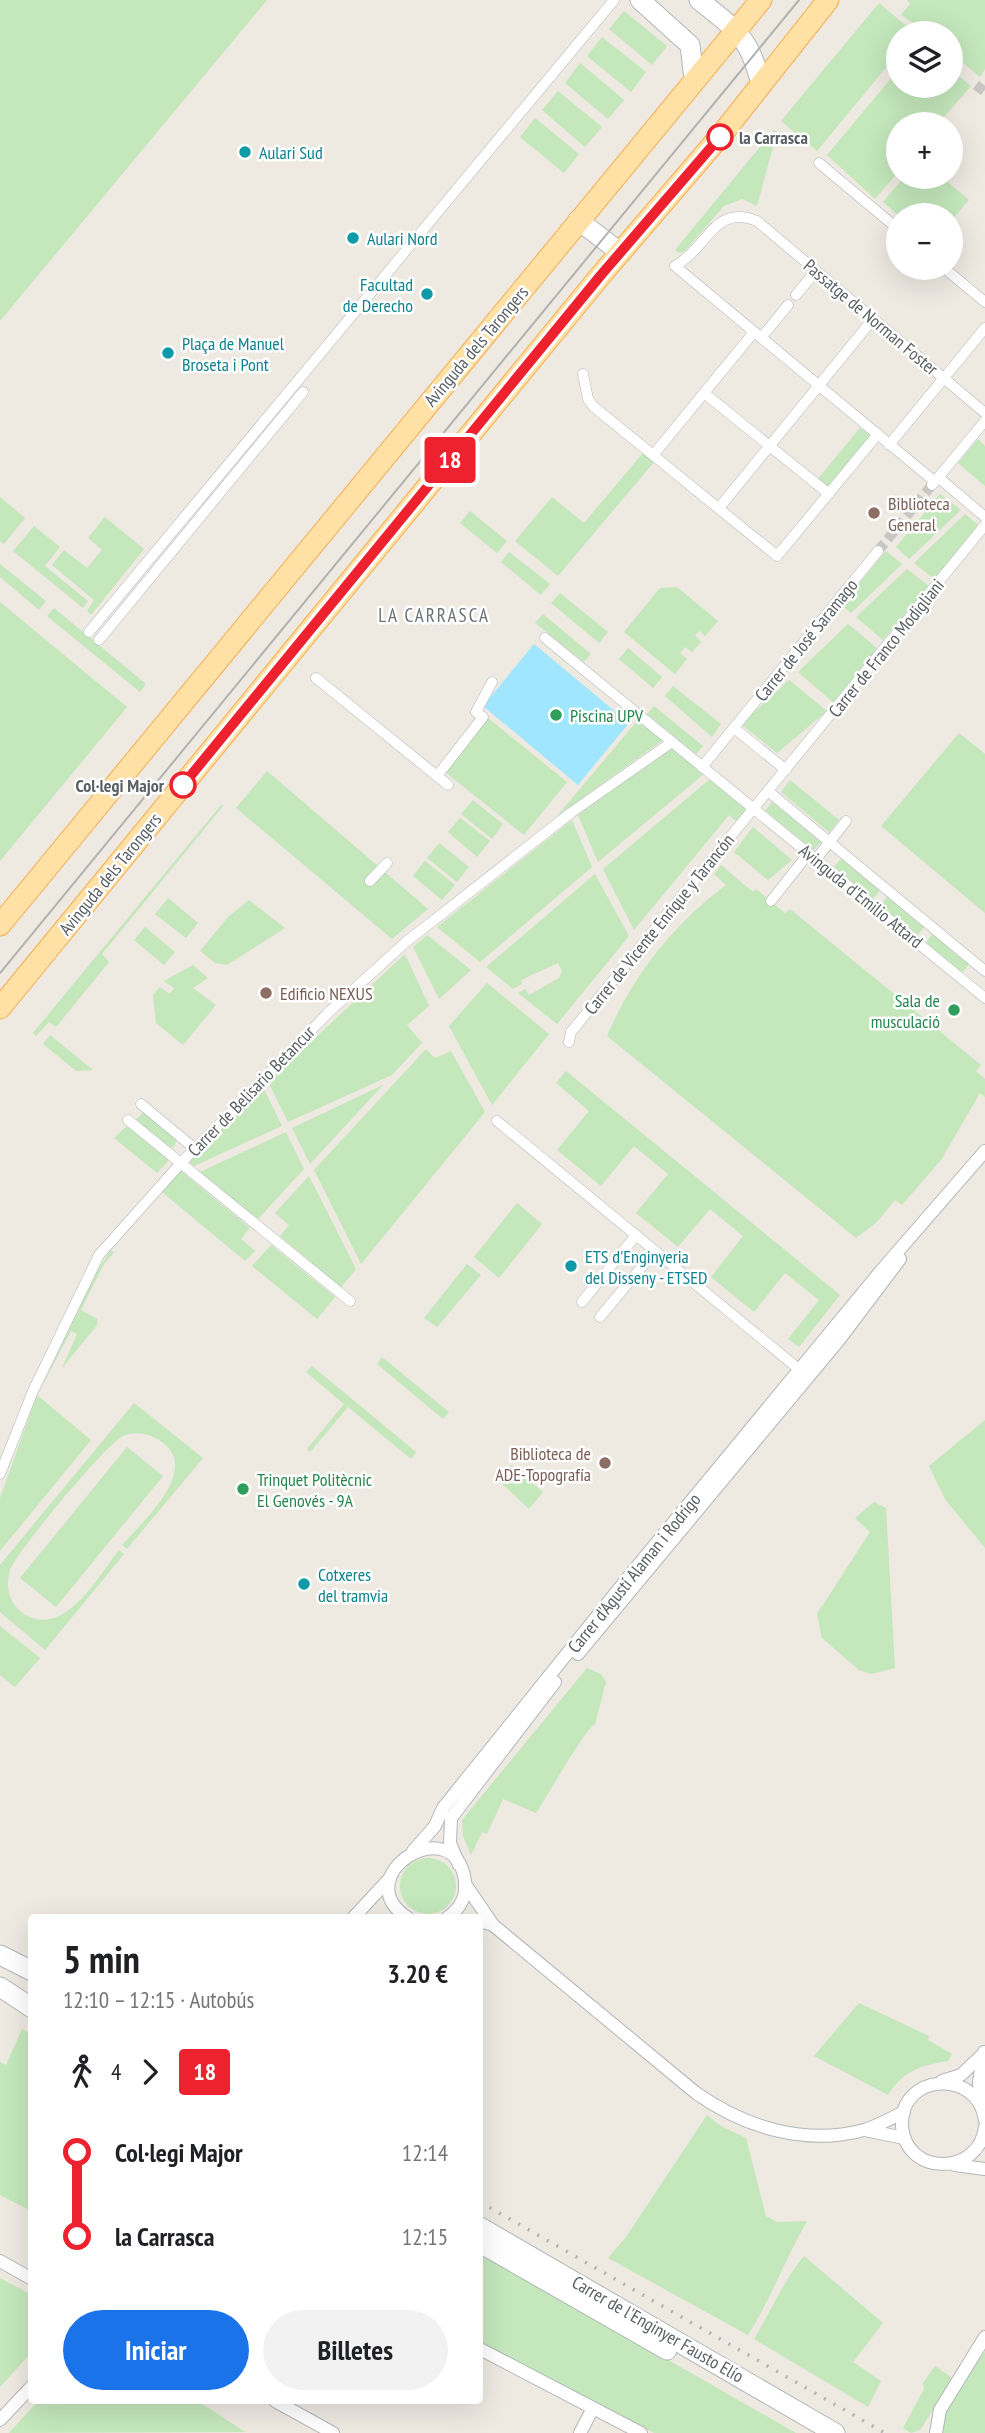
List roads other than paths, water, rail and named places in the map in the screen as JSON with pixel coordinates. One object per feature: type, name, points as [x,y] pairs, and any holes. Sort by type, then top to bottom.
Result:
[{"type":"main road","points":[[640,0],[690,45],[694,79]]},
{"type":"main road","points":[[699,0],[736,30],[751,48],[761,85]]},
{"type":"main road","name":"Avinguda dels Tarongers","points":[[0,925],[761,0]]},
{"type":"main road","name":"Avinguda dels Tarongers","points":[[0,1008],[761,85],[828,0]]},
{"type":"main road","points":[[578,220],[621,253]]},
{"type":"main road","points":[[0,1955],[28,1969]]},
{"type":"main road","points":[[1,1987],[28,1994]]},
{"type":"main road","points":[[1,1987],[28,2005]]},
{"type":"main road","name":"Carrer de l'Enginyer Fausto Elío","points":[[483,2229],[835,2433]]},
{"type":"main road","name":"Carrer de l'Enginyer Fausto Elío","points":[[483,2245],[810,2433]]},
{"type":"street","points":[[89,632],[614,0]]},
{"type":"street","points":[[819,163],[886,219]]},
{"type":"street","name":"Passatge de Norman Foster","points":[[757,335],[675,265],[691,256],[724,218],[739,214],[757,221],[985,413]]},
{"type":"street","points":[[796,295],[816,271]]},
{"type":"street","points":[[958,280],[985,302]]},
{"type":"street","points":[[654,454],[704,393],[788,305]]},
{"type":"street","points":[[719,508],[873,319]]},
{"type":"street","points":[[889,445],[985,328]]},
{"type":"street","points":[[757,335],[889,445],[985,517]]},
{"type":"street","points":[[583,374],[588,399],[777,556],[878,435]]},
{"type":"street","points":[[99,640],[303,392]]},
{"type":"street","points":[[704,393],[828,494]]},
{"type":"street","points":[[935,481],[985,421]]},
{"type":"street","name":"Carrer de Franco Modigliani","points":[[786,771],[985,525]]},
{"type":"street","name":"Carrer de José Saramago","points":[[702,767],[878,551]]},
{"type":"street","name":"Avinguda d'Emilio Attard","points":[[545,638],[985,998]]},
{"type":"street","points":[[316,678],[448,785]]},
{"type":"street","points":[[437,776],[483,717],[476,712],[492,682]]},
{"type":"street","points":[[734,728],[786,771],[754,809]]},
{"type":"street","name":"Carrer de Belisario Betancur","points":[[0,1474],[33,1391],[99,1255],[194,1148],[330,1011],[416,934],[572,811],[672,742]]},
{"type":"street","name":"Avinguda d'Emilio Attard","points":[[768,791],[985,971]]},
{"type":"street","name":"Carrer de Vicente Enrique y Tarancón","points":[[569,1042],[571,1032],[754,809]]},
{"type":"street","points":[[771,901],[812,856],[830,842],[846,821]]},
{"type":"street","points":[[370,881],[387,863]]},
{"type":"street","points":[[141,1104],[194,1148]]},
{"type":"street","points":[[128,1120],[350,1301]]},
{"type":"street","points":[[497,1121],[800,1370]]},
{"type":"street","name":"Carrer d'Agustí Alaman i Rodrigo","points":[[391,1878],[399,1862],[413,1851],[435,1826],[443,1808],[635,1569],[985,1151]]},
{"type":"street","name":"Carrer d'Agustí Alaman i Rodrigo","points":[[493,1925],[465,1884],[453,1853],[449,1829],[457,1807],[584,1646],[869,1303],[922,1227]]},
{"type":"street","points":[[582,1302],[636,1235]]},
{"type":"street","points":[[600,1317],[655,1251]]},
{"type":"street","name":"Carrer d'Agustí Alaman i Rodrigo","points":[[751,1446],[778,1406],[854,1313],[860,1298]]},
{"type":"street","points":[[413,1851],[433,1849],[443,1852],[459,1865]]},
{"type":"street","points":[[357,1914],[391,1878]]},
{"type":"street","points":[[391,1878],[392,1899],[405,1914]]},
{"type":"street","points":[[452,1914],[462,1902],[465,1884]]},
{"type":"street","points":[[483,1922],[493,1925],[723,2112],[753,2126],[783,2132],[825,2135],[864,2130],[904,2112]]},
{"type":"street","points":[[985,2052],[961,2075],[916,2093],[904,2112],[904,2138],[910,2148],[928,2163],[985,2169]]},
{"type":"street","points":[[985,2052],[979,2082],[985,2120]]},
{"type":"street","points":[[936,2083],[962,2086],[981,2104]]},
{"type":"street","points":[[951,2165],[972,2154],[985,2135],[985,2127]]},
{"type":"street","points":[[864,2130],[904,2138]]},
{"type":"street","points":[[0,2261],[28,2277]]},
{"type":"street","points":[[936,2433],[940,2410],[985,2337]]},
{"type":"street","points":[[483,2351],[641,2433]]},
{"type":"street","points":[[0,2420],[28,2390]]},
{"type":"street","points":[[289,2404],[333,2433]]},
{"type":"street","points":[[580,2433],[593,2408]]},
{"type":"water","name":"Piscina UPV","points":[[534,644],[629,723],[578,785],[483,706]]},
{"type":"tunnel","points":[[976,85],[985,92]]},
{"type":"tunnel","points":[[878,551],[932,485]]},
{"type":"tram line","points":[[0,973],[799,0]]},
{"type":"railway","points":[[483,2204],[885,2433]]},
{"type":"place","name":"la Carrasca","points":[[720,137]]},
{"type":"place","name":"Aulari Sud","points":[[245,152]]},
{"type":"place","name":"Aulari Nord","points":[[353,238]]},
{"type":"place","name":"Facultad de Derecho","points":[[427,294]]},
{"type":"place","name":"Plaça de Manuel Broseta i Pont","points":[[168,353]]},
{"type":"place","name":"Biblioteca General","points":[[874,513]]},
{"type":"place","name":"Piscina UPV","points":[[556,715]]},
{"type":"place","name":"Col·legi Major","points":[[183,785]]},
{"type":"place","name":"Edificio NEXUS","points":[[266,993]]},
{"type":"place","name":"Sala de musculació","points":[[954,1010]]},
{"type":"place","name":"ETS d'Enginyeria del Disseny - ETSED","points":[[571,1266]]},
{"type":"place","name":"Biblioteca de ADE-Topografía","points":[[605,1463]]},
{"type":"place","name":"Trinquet Politècnic El Genovés - 9A","points":[[243,1489]]},
{"type":"place","name":"Cotxeres del tramvia","points":[[304,1584]]},
{"type":"district","name":"LA CARRASCA","points":[[434,615]]}]
